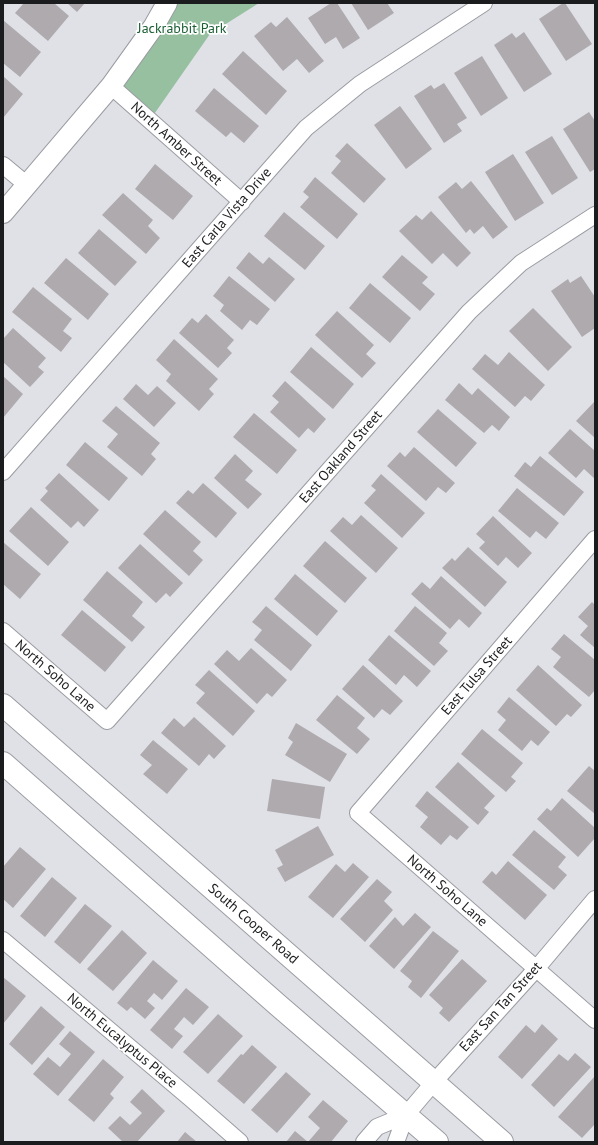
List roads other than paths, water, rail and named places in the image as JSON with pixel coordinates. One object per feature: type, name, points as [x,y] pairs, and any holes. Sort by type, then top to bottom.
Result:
[{"type":"main road","name":"South Cooper Road","points":[[3,705],[502,1142]]},
{"type":"main road","points":[[3,763],[437,1142]]},
{"type":"street","points":[[3,213],[111,86],[154,26],[167,3]]},
{"type":"street","name":"East Carla Vista Drive","points":[[3,472],[306,128],[354,89],[484,3]]},
{"type":"street","name":"North Amber Street","points":[[111,86],[242,202]]},
{"type":"street","points":[[3,165],[27,185]]},
{"type":"street","name":"East Oakland Street","points":[[107,721],[469,312],[521,263],[595,215]]},
{"type":"street","name":"East Tulsa Street","points":[[358,813],[595,539]]},
{"type":"street","name":"North Soho Lane","points":[[3,631],[107,721]]},
{"type":"street","name":"North Soho Lane","points":[[358,813],[595,1020]]},
{"type":"street","name":"East San Tan Street","points":[[396,1142],[406,1115],[536,969],[595,899]]},
{"type":"street","name":"North Eucalyptus Place","points":[[3,940],[240,1142]]},
{"type":"street","name":"East San Tan Street","points":[[364,1142],[377,1127],[406,1115]]},
{"type":"park label","name":"Jackrabbit Park","points":[[182,29]]}]
